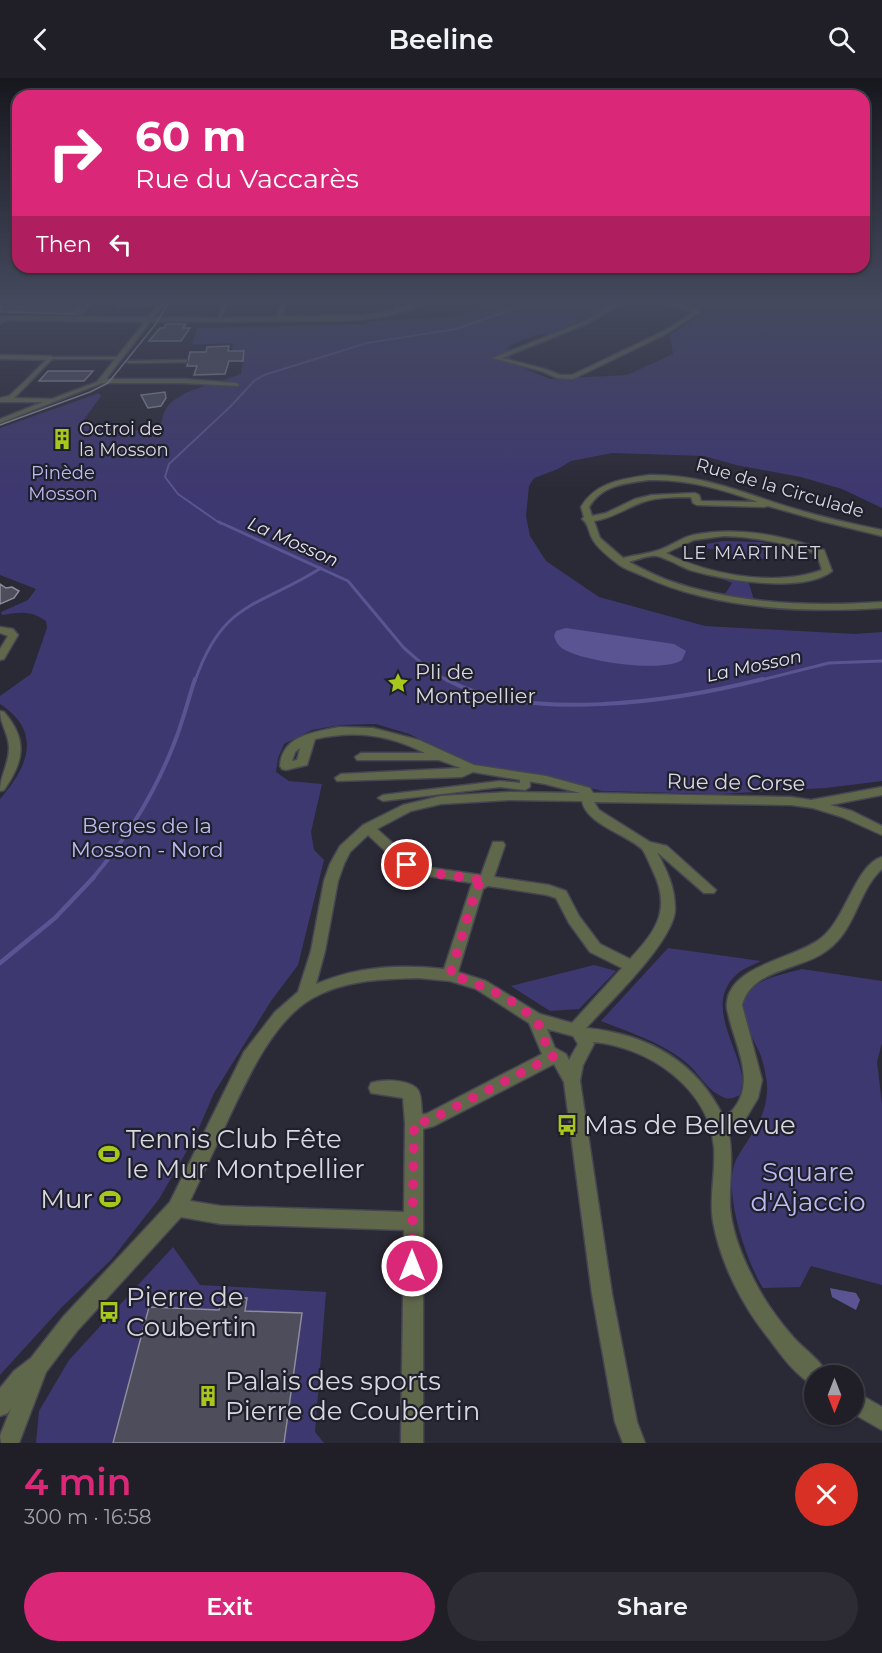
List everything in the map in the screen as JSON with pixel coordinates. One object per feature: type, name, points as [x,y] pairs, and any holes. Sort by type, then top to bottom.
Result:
[{"type":"street","points":[[2,400],[11,398],[44,364]]},
{"type":"street","points":[[0,421],[41,403],[90,388],[101,381],[115,364]]},
{"type":"street","points":[[517,364],[573,377],[600,364]]},
{"type":"street","points":[[101,381],[183,381],[236,385]]},
{"type":"street","points":[[2,400],[27,400],[41,403]]},
{"type":"street","name":"Rue de la Circulade","points":[[585,519],[585,507],[593,494],[612,484],[645,478],[670,477],[708,482],[774,505],[882,533]]},
{"type":"street","points":[[774,505],[697,503],[695,495],[666,495],[637,501],[612,516],[585,519],[591,534],[621,562],[675,586],[747,602],[802,607],[850,608],[882,605]]},
{"type":"street","points":[[621,562],[658,553],[678,543],[702,536],[772,538],[799,543],[821,552],[827,571],[811,578],[797,579],[722,577],[687,567],[658,553]]},
{"type":"street","points":[[0,630],[9,631],[12,639],[0,657]]},
{"type":"street","points":[[0,714],[9,723],[15,736],[17,750],[13,765],[0,787]]},
{"type":"street","points":[[309,737],[339,730],[373,731],[415,743],[471,768],[586,791],[589,806],[594,813],[648,847],[666,883],[668,911],[665,924],[632,967],[573,1030],[550,1032],[553,1052]]},
{"type":"street","points":[[361,757],[441,756]]},
{"type":"street","points":[[341,778],[462,773],[471,768]]},
{"type":"street","points":[[383,798],[500,784],[525,787],[525,777]]},
{"type":"street","name":"Rue de Corse","points":[[305,994],[318,951],[331,881],[345,849],[368,828],[407,808],[441,800],[518,796],[791,801],[811,804],[882,791]]},
{"type":"street","points":[[811,804],[848,814],[882,831]]},
{"type":"street","points":[[368,828],[414,870],[549,890],[561,895],[574,919],[595,948],[632,967]]},
{"type":"street","points":[[450,975],[477,886],[486,881],[498,845]]},
{"type":"street","points":[[648,847],[659,847],[669,852],[681,867],[709,890]]},
{"type":"street","points":[[719,1125],[737,1118],[750,1098],[754,1080],[734,1005],[738,990],[763,971],[815,951],[832,938],[846,919],[869,873],[882,862]]},
{"type":"street","points":[[0,1405],[21,1378],[38,1365],[70,1324],[177,1208],[250,1057],[281,1016],[305,994],[343,979],[374,974],[418,972],[450,975],[481,985],[535,1019],[573,1030],[619,1038],[645,1047],[673,1065],[696,1085],[719,1125],[723,1146],[720,1197],[724,1225],[739,1272],[774,1332],[807,1365]]},
{"type":"street","points":[[535,1019],[572,1081]]},
{"type":"street","points":[[573,1030],[586,1044],[575,1065],[572,1081],[602,1294],[626,1422],[634,1443]]},
{"type":"street","points":[[414,1123],[428,1121],[553,1052],[572,1059],[582,1054]]},
{"type":"street","points":[[377,1088],[405,1090],[411,1094],[414,1123],[412,1443]]},
{"type":"street","points":[[177,1208],[221,1215],[412,1221]]},
{"type":"street","points":[[8,1437],[38,1365]]},
{"type":"street","points":[[864,1408],[882,1419]]},
{"type":"green space","points":[[243,364],[515,364],[550,379],[627,375],[652,364],[882,364],[882,508],[842,489],[801,477],[736,465],[704,456],[612,453],[571,461],[558,469],[534,478],[529,486],[526,516],[530,536],[546,561],[599,597],[705,626],[855,634],[882,632],[882,781],[826,788],[720,794],[602,791],[530,773],[474,764],[409,734],[376,724],[340,725],[312,730],[284,744],[278,758],[276,772],[289,781],[322,784],[311,832],[314,850],[324,860],[298,965],[271,1001],[214,1093],[195,1137],[159,1199],[111,1260],[62,1307],[0,1375],[0,799],[18,775],[27,750],[22,726],[0,704],[0,696],[31,674],[47,628],[46,621],[30,613],[2,615],[1,612],[28,600],[36,589],[0,575],[0,428],[99,393],[101,396],[83,421],[100,429],[160,431],[165,411],[179,397],[200,387],[241,374]]},
{"type":"green space","points":[[723,541],[761,542],[784,547],[766,546],[768,559],[740,559],[716,554],[714,549],[696,548],[695,546]]},
{"type":"green space","points":[[720,578],[748,580],[754,600],[725,594],[732,583]]},
{"type":"green space","name":"Square d'Ajaccio","points":[[668,948],[761,961],[736,975],[727,986],[723,999],[726,1024],[742,1076],[738,1096],[727,1098],[718,1094],[679,1057],[647,1039],[601,1021]]},
{"type":"green space","points":[[594,965],[616,971],[579,1009],[550,1011],[511,986]]},
{"type":"green space","name":"Square d'Ajaccio","points":[[802,969],[882,981],[882,1043],[877,1062],[882,1104],[882,1285],[811,1266],[800,1287],[763,1288],[743,1243],[738,1224],[732,1187],[733,1171],[737,1158],[764,1110],[767,1088],[761,1056],[744,1016],[745,1000],[749,992],[760,983]]},
{"type":"green space","points":[[173,1247],[200,1285],[326,1292],[315,1432],[324,1443],[36,1443],[39,1411],[69,1360]]},
{"type":"shaded area","points":[[566,628],[674,644],[686,651],[682,660],[658,666],[606,662],[576,654],[561,647],[554,636],[556,631]]},
{"type":"shaded area","points":[[830,1288],[856,1293],[860,1300],[856,1310],[832,1297]]},
{"type":"building","points":[[187,364],[228,364],[225,374],[194,375],[197,366],[187,366]]},
{"type":"building","points":[[48,371],[93,371],[84,381],[39,381]]},
{"type":"building","points":[[165,392],[166,398],[161,406],[148,408],[141,395]]},
{"type":"building","points":[[0,584],[19,591],[14,598],[0,604]]},
{"type":"building","name":"Palais des sports Pierre de Coubertin","points":[[223,1297],[247,1298],[245,1311],[302,1313],[284,1443],[113,1443],[149,1307],[219,1310]]},
{"type":"waterway","name":"La Mosson","points":[[221,524],[178,494],[165,477],[169,464],[231,406],[254,381],[264,375],[300,364]]},
{"type":"waterway","name":"La Mosson","points":[[219,522],[320,568]]},
{"type":"waterway","points":[[195,681],[206,655],[218,635],[231,620],[245,609],[320,568]]},
{"type":"waterway","name":"La Mosson","points":[[320,568],[348,581],[404,648],[427,668],[448,681]]},
{"type":"waterway","name":"La Mosson","points":[[757,681],[829,663],[882,661]]},
{"type":"waterway","points":[[92,879],[129,831],[150,796],[178,733],[195,679]]},
{"type":"waterway","name":"La Mosson","points":[[446,679],[479,693],[517,701],[558,705],[646,701],[688,695],[763,679]]},
{"type":"waterway","points":[[0,963],[55,918],[94,877]]},
{"type":"tram line","points":[[0,425],[90,392],[108,383],[124,364]]},
{"type":"place","name":"Octroi de la Mosson","points":[[62,439]]},
{"type":"place","name":"Pli de Montpellier","points":[[398,683]]},
{"type":"place","name":"Mas de Bellevue","points":[[567,1125]]},
{"type":"place","name":"Tennis Club Fête le Mur Montpellier","points":[[109,1154]]},
{"type":"place","name":"Mur","points":[[110,1199]]},
{"type":"place","name":"Pierre de Coubertin","points":[[109,1312]]},
{"type":"place","name":"Palais des sports Pierre de Coubertin","points":[[208,1396]]},
{"type":"district","name":"LE MARTINET","points":[[752,553]]},
{"type":"route","points":[[407,865],[414,870],[486,881],[477,886],[450,975],[481,985],[535,1019],[546,1047],[554,1056],[466,1099],[428,1121],[414,1123],[412,1266]]},
{"type":"park label","name":"Pinède Mosson","points":[[63,483]]},
{"type":"park label","name":"Berges de la Mosson - Nord","points":[[147,837]]}]
